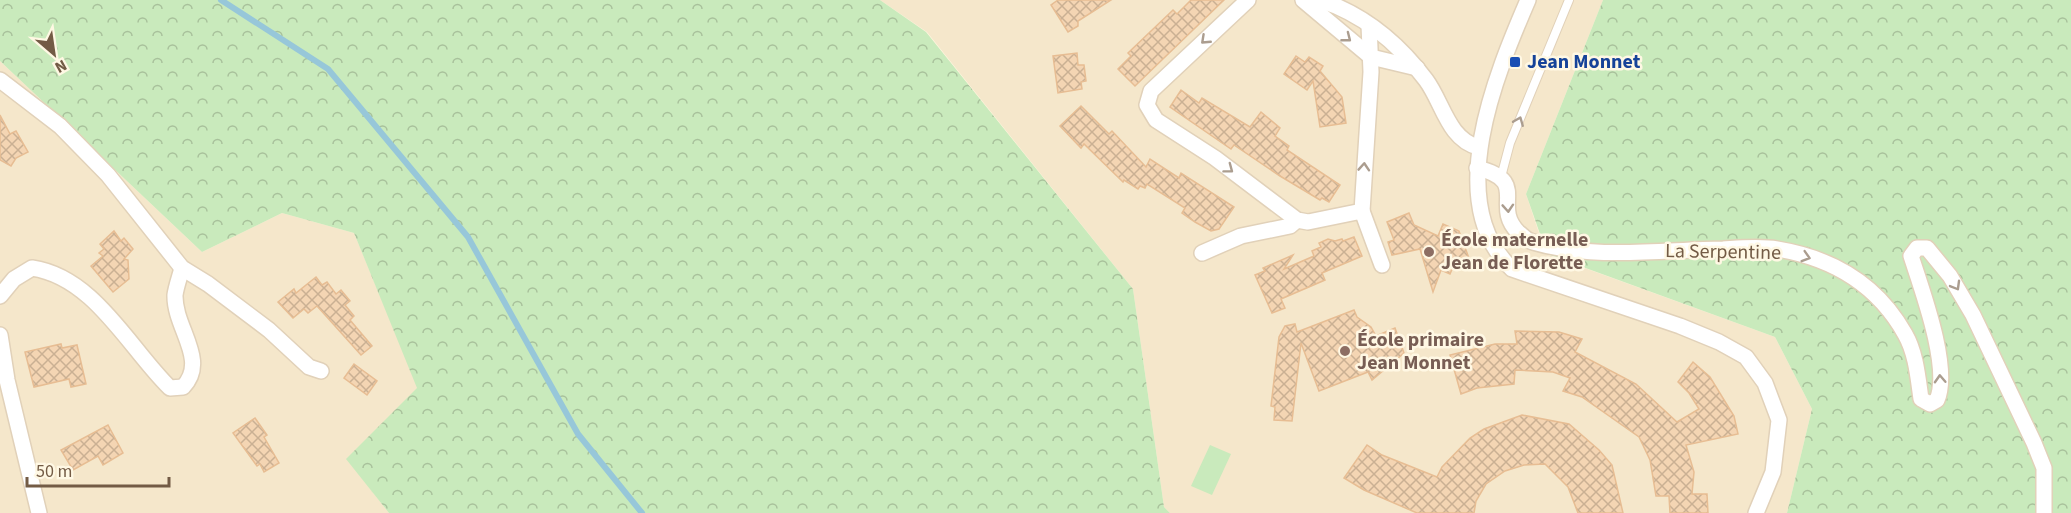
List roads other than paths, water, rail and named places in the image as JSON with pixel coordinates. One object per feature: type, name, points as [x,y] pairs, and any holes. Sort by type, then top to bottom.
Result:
[{"type":"street","points":[[1248,0],[1151,91],[1147,105],[1156,120],[1215,158],[1297,220],[1308,222],[1362,211]]},
{"type":"street","points":[[1302,0],[1371,57],[1417,68]]},
{"type":"street","points":[[1320,0],[1391,39],[1428,82],[1459,139],[1478,147]]},
{"type":"street","points":[[1528,0],[1509,46],[1478,147],[1479,197],[1489,240],[1498,256],[1512,269],[1680,326],[1719,342],[1746,357],[1765,383],[1779,420],[1773,472],[1756,513]]},
{"type":"street","points":[[1369,25],[1371,57],[1362,211],[1382,265]]},
{"type":"street","points":[[0,80],[60,126],[108,175],[182,268],[208,284],[269,330],[309,367],[321,372]]},
{"type":"street","points":[[1477,168],[1501,177]]},
{"type":"street","name":"La Serpentine","points":[[1501,177],[1507,185],[1507,214],[1513,227],[1529,242],[1584,253],[1776,249],[1841,269],[1866,285],[1905,334],[1916,368],[1921,399],[1930,404],[1937,400],[1941,391],[1942,378],[1926,295],[1911,256],[1917,249],[1927,248],[1950,276],[1973,315],[2034,443],[2043,468],[2043,513]]},
{"type":"street","points":[[1202,253],[1241,236],[1290,226],[1297,220]]},
{"type":"street","points":[[0,296],[14,279],[32,268],[52,271],[95,302],[170,388],[183,387],[192,377],[195,364],[181,324],[175,295],[182,268]]},
{"type":"street","points":[[0,335],[7,380],[39,513]]},
{"type":"lane","points":[[1501,177],[1510,143],[1569,0]]},
{"type":"waterway","points":[[221,0],[328,69],[468,237],[578,434],[642,513]]},
{"type":"place","name":"Jean Monnet","points":[[1515,62]]},
{"type":"place","name":"École maternelle Jean de Florette","points":[[1429,252]]},
{"type":"place","name":"École primaire Jean Monnet","points":[[1345,351]]}]
